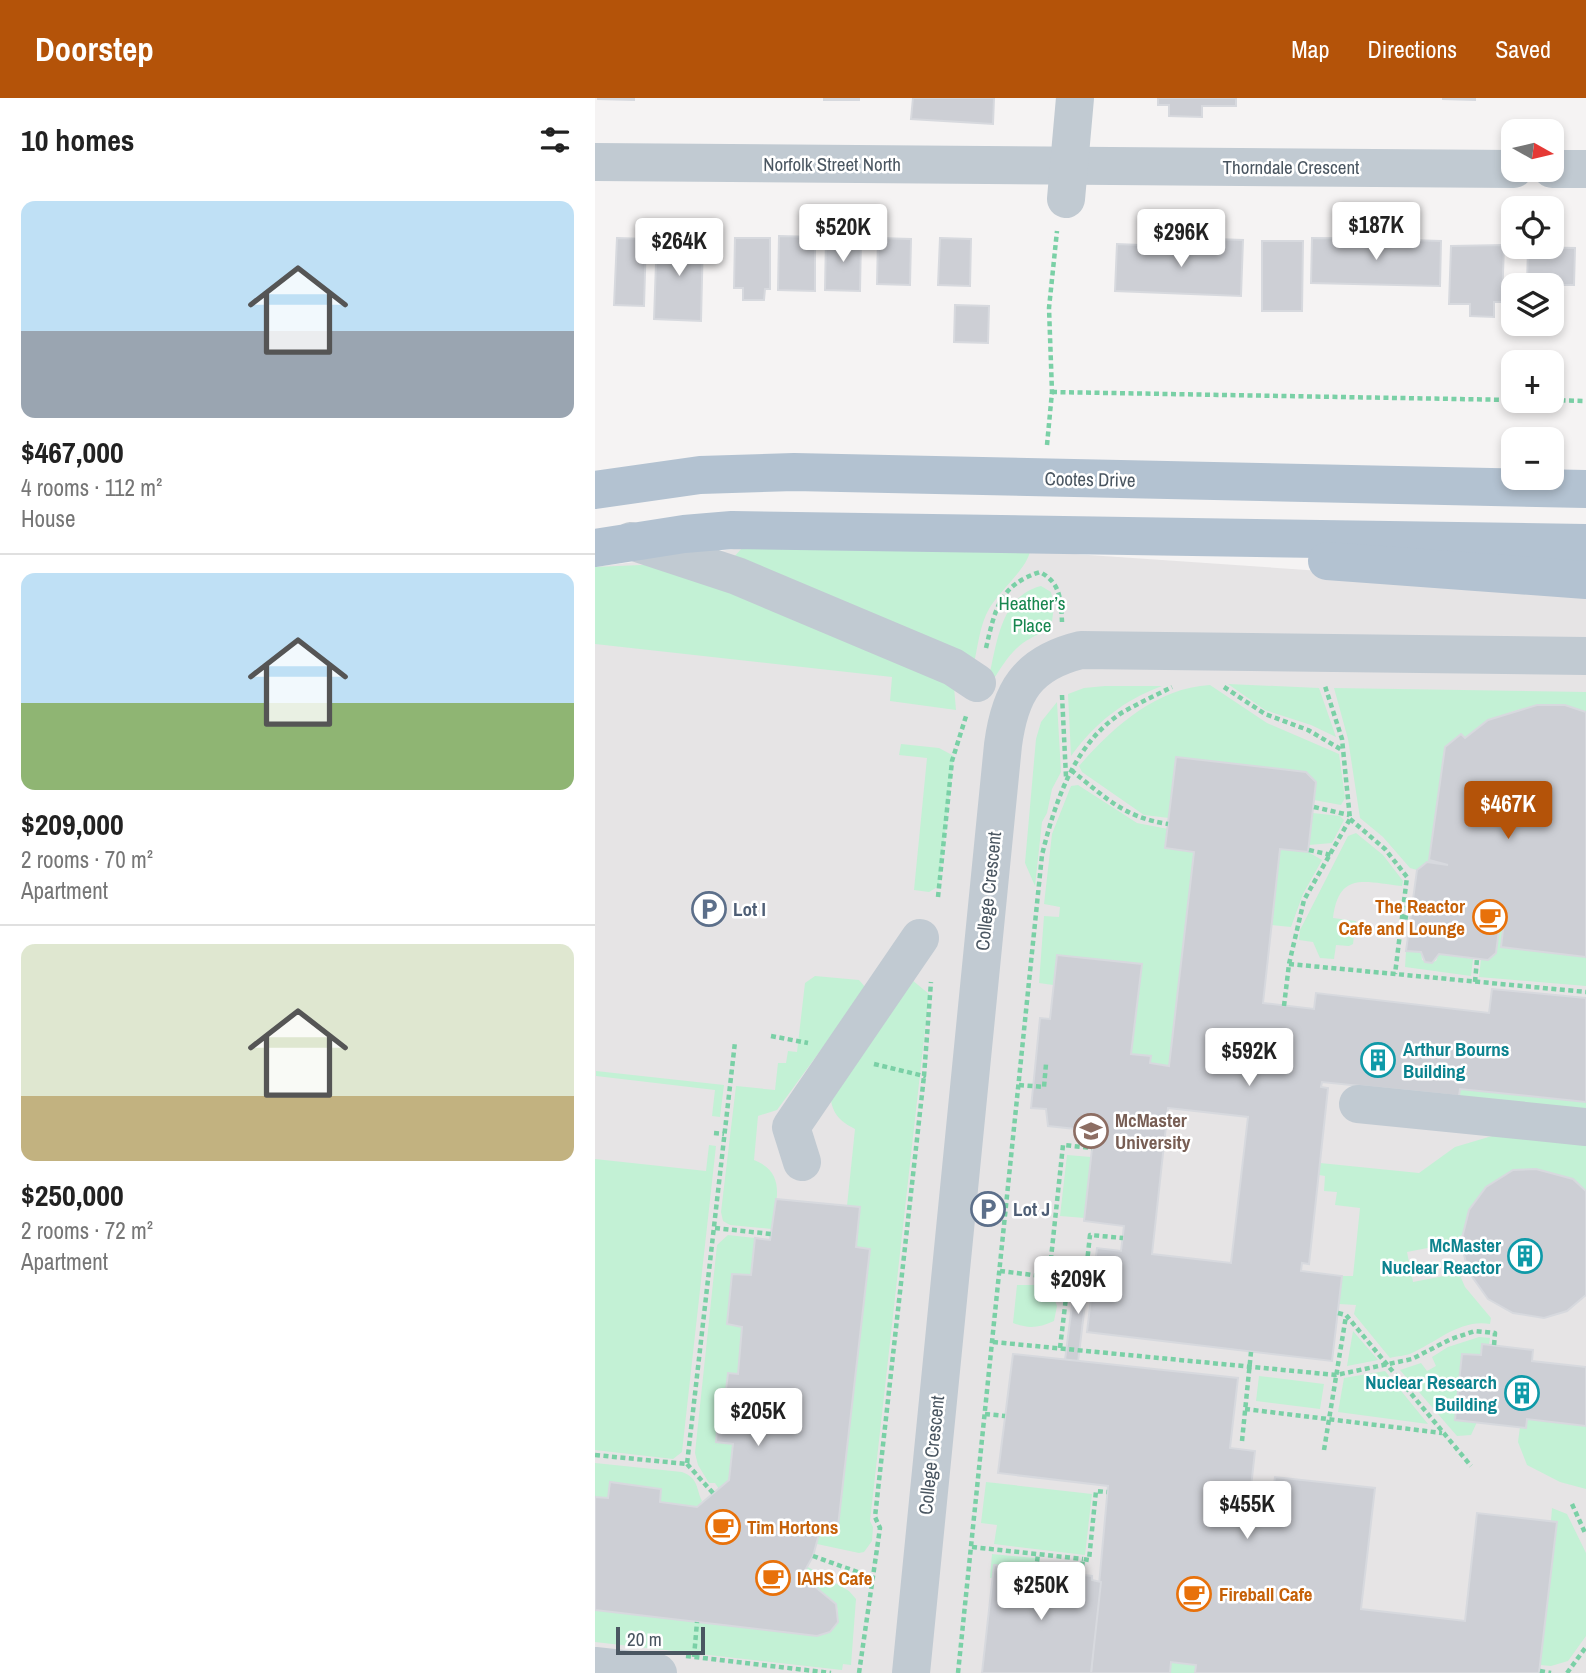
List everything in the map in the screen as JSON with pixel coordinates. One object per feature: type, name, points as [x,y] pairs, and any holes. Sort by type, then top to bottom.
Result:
[{"type":"main road","name":"Cootes Drive","points":[[595,490],[699,475],[794,472],[1586,489]]},
{"type":"main road","points":[[1434,486],[1586,481]]},
{"type":"main road","points":[[613,545],[732,530],[1586,542]]},
{"type":"main road","points":[[1141,536],[1352,565],[1586,580]]},
{"type":"street","points":[[1064,195],[1075,98]]},
{"type":"street","name":"Norfolk Street North","points":[[595,162],[1064,195]]},
{"type":"street","points":[[1565,169],[1586,169]]},
{"type":"street","name":"Thorndale Crescent","points":[[1064,195],[1501,170]]},
{"type":"street","points":[[613,545],[737,576],[953,667],[977,683]]},
{"type":"street","name":"College Crescent","points":[[911,1673],[1003,745],[1015,695],[1037,667],[1081,650],[1586,656]]},
{"type":"street","points":[[802,1162],[792,1127],[920,938]]},
{"type":"street","points":[[1358,1104],[1586,1127]]},
{"type":"street","points":[[595,1666],[670,1664]]},
{"type":"path","points":[[1045,478],[1052,392],[1049,308],[1064,195]]},
{"type":"path","points":[[1052,392],[1501,400]]},
{"type":"path","points":[[1564,400],[1586,401]]},
{"type":"path","points":[[1040,572],[1042,534]]},
{"type":"path","points":[[938,897],[952,761],[1000,601],[1010,587],[1024,577],[1040,572],[1048,576],[1059,592],[1062,630]]},
{"type":"path","points":[[1284,1006],[1289,964],[1304,900],[1350,817],[1343,751],[1324,681]]},
{"type":"path","points":[[958,1673],[1019,1085],[1020,1033],[1042,855],[1052,814],[1070,769],[1095,737],[1121,713],[1175,685]]},
{"type":"path","points":[[1222,686],[1265,714],[1308,730],[1343,751]]},
{"type":"path","points":[[1062,689],[1066,781]]},
{"type":"path","points":[[1070,769],[1123,811],[1142,820],[1168,824]]},
{"type":"path","points":[[1314,807],[1350,817],[1385,849],[1407,877],[1395,974]]},
{"type":"path","points":[[1309,850],[1331,855]]},
{"type":"path","points":[[1403,917],[1411,918]]},
{"type":"path","points":[[1475,982],[1477,959]]},
{"type":"path","points":[[1289,964],[1586,992]]},
{"type":"path","points":[[859,1673],[880,1528],[875,1517],[890,1414],[924,1076],[932,1023],[930,974]]},
{"type":"path","points":[[771,1036],[814,1044]]},
{"type":"path","points":[[687,1464],[735,1042]]},
{"type":"path","points":[[863,1061],[924,1076]]},
{"type":"path","points":[[1019,1085],[1044,1087],[1046,1064]]},
{"type":"path","points":[[1084,1147],[1086,1130]]},
{"type":"path","points":[[715,1133],[725,1134]]},
{"type":"path","points":[[1049,1277],[1063,1145],[1092,1148]]},
{"type":"path","points":[[715,1228],[771,1234]]},
{"type":"path","points":[[1084,1290],[1090,1235],[1123,1238]]},
{"type":"path","points":[[1000,1271],[1049,1277],[1061,1288],[1092,1291]]},
{"type":"path","points":[[1060,1348],[1067,1289]]},
{"type":"path","points":[[1338,1313],[1346,1315],[1471,1466]]},
{"type":"path","points":[[1324,1450],[1346,1315]]},
{"type":"path","points":[[993,1342],[1336,1375],[1412,1359],[1451,1339],[1475,1331],[1496,1332],[1494,1346]]},
{"type":"path","points":[[1242,1441],[1251,1352]]},
{"type":"path","points":[[1245,1409],[1442,1433]]},
{"type":"path","points":[[977,1411],[1005,1416]]},
{"type":"path","points":[[595,1455],[687,1464],[713,1493]]},
{"type":"path","points":[[972,1547],[1089,1560],[1096,1491],[1107,1492]]},
{"type":"path","points":[[1572,1504],[1586,1535]]},
{"type":"path","points":[[1036,1570],[1038,1554]]},
{"type":"path","points":[[813,1556],[874,1578]]},
{"type":"path","points":[[1081,1575],[1083,1559]]},
{"type":"path","points":[[694,1657],[697,1622]]},
{"type":"path","points":[[1567,1673],[1586,1647]]},
{"type":"path","points":[[670,1664],[694,1657],[831,1673]]},
{"type":"path","points":[[1540,1671],[1551,1673]]},
{"type":"shaded area","name":"McMaster University","points":[[742,548],[1030,551],[1586,589],[1586,1673],[595,1673],[595,567]]},
{"type":"green space","points":[[742,548],[1030,551],[1024,565],[986,615],[974,663],[734,557]]},
{"type":"green space","points":[[664,564],[954,687],[956,710],[890,701],[892,677],[595,644],[595,567]]},
{"type":"green space","name":"Heather’s Place","points":[[1041,586],[1051,592],[1054,606],[1051,629],[1024,642],[1007,659],[995,677],[989,677],[998,635],[1009,610],[1028,591]]},
{"type":"green space","points":[[1228,684],[1319,688],[1336,737],[1311,725],[1265,710]]},
{"type":"green space","points":[[1210,685],[1267,723],[1339,754],[1345,798],[1341,805],[1314,800],[1316,782],[1306,772],[1177,757],[1169,818],[1144,815],[1082,772],[1079,766],[1092,751],[1137,712],[1172,693]]},
{"type":"green space","points":[[1162,686],[1135,698],[1111,714],[1090,733],[1071,756],[1068,694],[1084,688]]},
{"type":"green space","points":[[1334,688],[1586,692],[1586,712],[1553,706],[1522,709],[1493,720],[1465,738],[1460,734],[1445,747],[1429,860],[1448,865],[1427,862],[1417,870],[1410,868],[1383,837],[1360,818],[1348,739]]},
{"type":"green space","points":[[1057,702],[1061,772],[1052,789],[1047,813],[1042,822],[1035,886],[1025,863],[1036,739],[1041,722]]},
{"type":"green space","points":[[901,744],[939,748],[954,756],[939,886],[929,892],[914,890],[927,758],[899,755]]},
{"type":"green space","points":[[1078,785],[1137,823],[1168,829],[1166,848],[1194,852],[1169,1066],[1150,1063],[1151,1056],[1131,1054],[1141,964],[1057,955],[1053,985],[1039,983],[1044,916],[1059,917],[1060,907],[1044,904],[1052,834],[1071,786]]},
{"type":"green space","points":[[1313,813],[1340,816],[1344,820],[1332,843],[1309,845]]},
{"type":"green space","points":[[1356,833],[1383,855],[1403,881],[1402,886],[1365,882],[1347,886],[1336,903],[1333,918],[1356,921],[1353,944],[1336,945],[1334,959],[1320,958],[1313,942],[1299,940],[1300,930],[1348,836]]},
{"type":"green space","points":[[1280,849],[1308,852],[1322,860],[1303,894],[1291,927],[1271,925]]},
{"type":"green space","points":[[1499,929],[1503,930],[1501,947],[1586,957],[1586,986],[1479,977],[1481,959],[1488,960],[1496,953]]},
{"type":"green space","points":[[1406,951],[1421,952],[1422,960],[1428,963],[1436,961],[1439,954],[1473,959],[1471,976],[1405,967]]},
{"type":"green space","points":[[815,976],[859,980],[866,988],[777,1110],[758,1116],[754,1160],[771,1172],[777,1189],[772,1229],[730,1225],[723,1221],[721,1212],[736,1086],[775,1090],[778,1063],[786,1063],[788,1051],[797,1052],[805,983]]},
{"type":"green space","points":[[912,980],[929,994],[870,1521],[873,1527],[872,1541],[864,1552],[859,1553],[817,1544],[819,1534],[837,1535],[870,1250],[856,1247],[860,1208],[847,1206],[855,1129],[835,1112],[830,1086]]},
{"type":"green space","points":[[596,1071],[724,1085],[720,1117],[712,1116],[715,1090],[596,1076]]},
{"type":"green space","points":[[1460,1089],[1586,1102],[1586,1109],[1459,1096]]},
{"type":"green space","points":[[1492,1136],[1586,1141],[1586,1191],[1573,1179],[1536,1169],[1486,1187],[1469,1210],[1464,1233],[1453,1243],[1407,1252],[1413,1282],[1459,1273],[1465,1287],[1491,1318],[1490,1324],[1479,1323],[1459,1328],[1412,1353],[1390,1358],[1354,1314],[1356,1305],[1339,1304],[1342,1276],[1353,1276],[1360,1208],[1335,1205],[1337,1192],[1324,1191],[1325,1176],[1319,1175],[1320,1163],[1419,1173],[1455,1147]]},
{"type":"green space","points":[[709,1145],[716,1146],[682,1452],[673,1459],[595,1450],[595,1159],[706,1171]]},
{"type":"green space","points":[[1067,1155],[1091,1157],[1085,1218],[1060,1216]]},
{"type":"green space","points":[[728,1235],[755,1238],[751,1275],[732,1274],[727,1324],[742,1327],[738,1374],[728,1373],[726,1390],[720,1396],[716,1441],[733,1444],[729,1480],[719,1489],[715,1483],[709,1483],[698,1465],[695,1453],[717,1245]]},
{"type":"green space","points":[[1017,1285],[1039,1285],[1051,1290],[1057,1306],[1054,1321],[1033,1327],[1013,1323]]},
{"type":"green space","points":[[1353,1331],[1378,1360],[1347,1366]]},
{"type":"green space","points":[[1479,1337],[1490,1338],[1489,1345],[1482,1345],[1481,1355],[1462,1354],[1455,1419],[1477,1422],[1471,1435],[1457,1436],[1400,1370],[1421,1363],[1427,1371],[1436,1366],[1432,1357],[1448,1347]]},
{"type":"green space","points":[[1385,1371],[1428,1424],[1338,1412],[1344,1378]]},
{"type":"green space","points":[[1259,1376],[1324,1384],[1320,1409],[1256,1401]]},
{"type":"green space","points":[[1527,1419],[1586,1426],[1586,1489],[1560,1482],[1527,1465],[1518,1442],[1520,1427],[1526,1428]]},
{"type":"green space","points":[[595,1463],[682,1472],[694,1481],[702,1501],[697,1507],[660,1502],[661,1489],[610,1482],[608,1498],[595,1497]]},
{"type":"green space","points":[[986,1482],[1092,1494],[1085,1555],[994,1544],[997,1525],[981,1523]]},
{"type":"green space","points":[[1552,1508],[1567,1514],[1586,1553],[1586,1636],[1568,1661],[1551,1666],[1540,1665],[1557,1522],[1551,1521]]},
{"type":"green space","points":[[992,1554],[1035,1558],[1034,1570],[990,1578]]},
{"type":"green space","points":[[808,1567],[849,1591],[856,1599],[851,1665],[843,1664],[842,1670],[595,1642],[595,1610],[823,1635],[835,1626],[838,1618],[836,1604],[802,1576]]},
{"type":"green space","points":[[1171,1662],[1196,1665],[1195,1673],[1170,1673]]},
{"type":"building","points":[[634,98],[634,100],[598,99]]},
{"type":"building","points":[[859,98],[859,100],[824,100]]},
{"type":"building","points":[[913,98],[994,98],[993,124],[911,119]]},
{"type":"building","points":[[1158,98],[1236,98],[1236,106],[1202,106],[1202,117],[1169,116],[1169,105],[1158,105]]},
{"type":"building","points":[[1475,98],[1475,100],[1443,99]]},
{"type":"building","points":[[657,235],[703,237],[701,321],[654,319]]},
{"type":"building","points":[[779,236],[815,237],[815,291],[778,290]]},
{"type":"building","points":[[826,237],[861,238],[860,291],[825,290]]},
{"type":"building","points":[[617,238],[646,239],[644,306],[614,305]]},
{"type":"building","points":[[735,238],[770,238],[770,289],[765,289],[764,300],[743,300],[743,288],[734,288]]},
{"type":"building","points":[[878,238],[911,239],[910,285],[877,284]]},
{"type":"building","points":[[940,238],[971,239],[970,286],[938,285]]},
{"type":"building","points":[[1312,238],[1401,239],[1400,246],[1409,246],[1410,240],[1441,241],[1440,286],[1311,283]]},
{"type":"building","points":[[1214,239],[1243,240],[1241,296],[1115,291],[1117,244],[1214,248]]},
{"type":"building","points":[[1262,241],[1303,241],[1302,311],[1262,311]]},
{"type":"building","points":[[1501,245],[1501,259],[1504,259],[1501,302],[1494,302],[1494,317],[1470,316],[1470,304],[1449,304],[1451,246]]},
{"type":"building","points":[[1564,248],[1575,248],[1574,285],[1564,285],[1564,273],[1527,273],[1528,259],[1564,259]]},
{"type":"building","points":[[955,305],[989,306],[988,343],[954,342]]},
{"type":"building","points":[[1537,705],[1565,705],[1586,712],[1586,957],[1501,947],[1503,930],[1499,929],[1496,953],[1488,960],[1439,954],[1432,963],[1425,962],[1421,952],[1406,951],[1417,870],[1427,862],[1448,865],[1429,860],[1445,747],[1461,734],[1465,738],[1488,720]]},
{"type":"building","name":"Arthur Bourns Building","points":[[1176,757],[1306,772],[1316,782],[1308,852],[1280,849],[1263,1003],[1314,1009],[1316,993],[1489,1013],[1492,989],[1586,998],[1586,1102],[1460,1089],[1459,1096],[1322,1082],[1321,1087],[1328,1088],[1309,1264],[1302,1263],[1301,1271],[1342,1276],[1332,1361],[1087,1332],[1097,1248],[1121,1251],[1124,1226],[1084,1221],[1094,1131],[1048,1126],[1046,1109],[1031,1108],[1040,1018],[1050,1019],[1057,955],[1142,964],[1131,1054],[1151,1056],[1150,1063],[1169,1066],[1194,852],[1165,848]],"holes":[[[1168,1108],[1248,1117],[1231,1263],[1152,1254]]]},
{"type":"building","name":"McMaster Nuclear Reactor","points":[[1536,1169],[1573,1179],[1586,1191],[1586,1295],[1567,1311],[1544,1318],[1513,1313],[1488,1299],[1468,1271],[1461,1242],[1469,1210],[1486,1187],[1513,1170]]},
{"type":"building","points":[[776,1199],[860,1207],[856,1247],[870,1249],[837,1535],[819,1534],[813,1556],[802,1576],[836,1604],[838,1622],[830,1632],[817,1636],[595,1610],[595,1497],[608,1498],[610,1482],[661,1489],[660,1502],[697,1507],[729,1480],[733,1444],[716,1442],[720,1396],[726,1390],[728,1373],[738,1374],[742,1327],[727,1324],[732,1274],[751,1275],[755,1238],[770,1240]]},
{"type":"building","points":[[1076,1274],[1094,1276],[1092,1288],[1087,1287],[1078,1362],[1065,1360]]},
{"type":"building","name":"Nuclear Research Building","points":[[1482,1344],[1533,1350],[1532,1361],[1586,1367],[1586,1426],[1527,1419],[1526,1428],[1455,1420],[1462,1354],[1481,1355]]},
{"type":"building","points":[[1013,1354],[1238,1378],[1230,1448],[1255,1451],[1250,1496],[1272,1498],[1275,1477],[1375,1488],[1361,1609],[1465,1621],[1477,1513],[1557,1522],[1539,1673],[1195,1673],[1196,1665],[1171,1662],[1170,1673],[1091,1673],[1108,1486],[998,1473]]},
{"type":"building","points":[[994,1565],[1092,1576],[1092,1580],[1101,1582],[1091,1673],[982,1673]]},
{"type":"place","name":"Lot I","points":[[709,909]]},
{"type":"place","name":"The Reactor Cafe and Lounge","points":[[1490,917]]},
{"type":"place","name":"Arthur Bourns Building","points":[[1378,1060]]},
{"type":"place","name":"McMaster University","points":[[1091,1131]]},
{"type":"place","name":"Lot J","points":[[988,1209]]},
{"type":"place","name":"McMaster Nuclear Reactor","points":[[1525,1256]]},
{"type":"place","name":"Nuclear Research Building","points":[[1522,1393]]},
{"type":"place","name":"Tim Hortons","points":[[723,1527]]},
{"type":"place","name":"IAHS Cafe","points":[[773,1578]]},
{"type":"place","name":"Fireball Cafe","points":[[1194,1594]]}]
